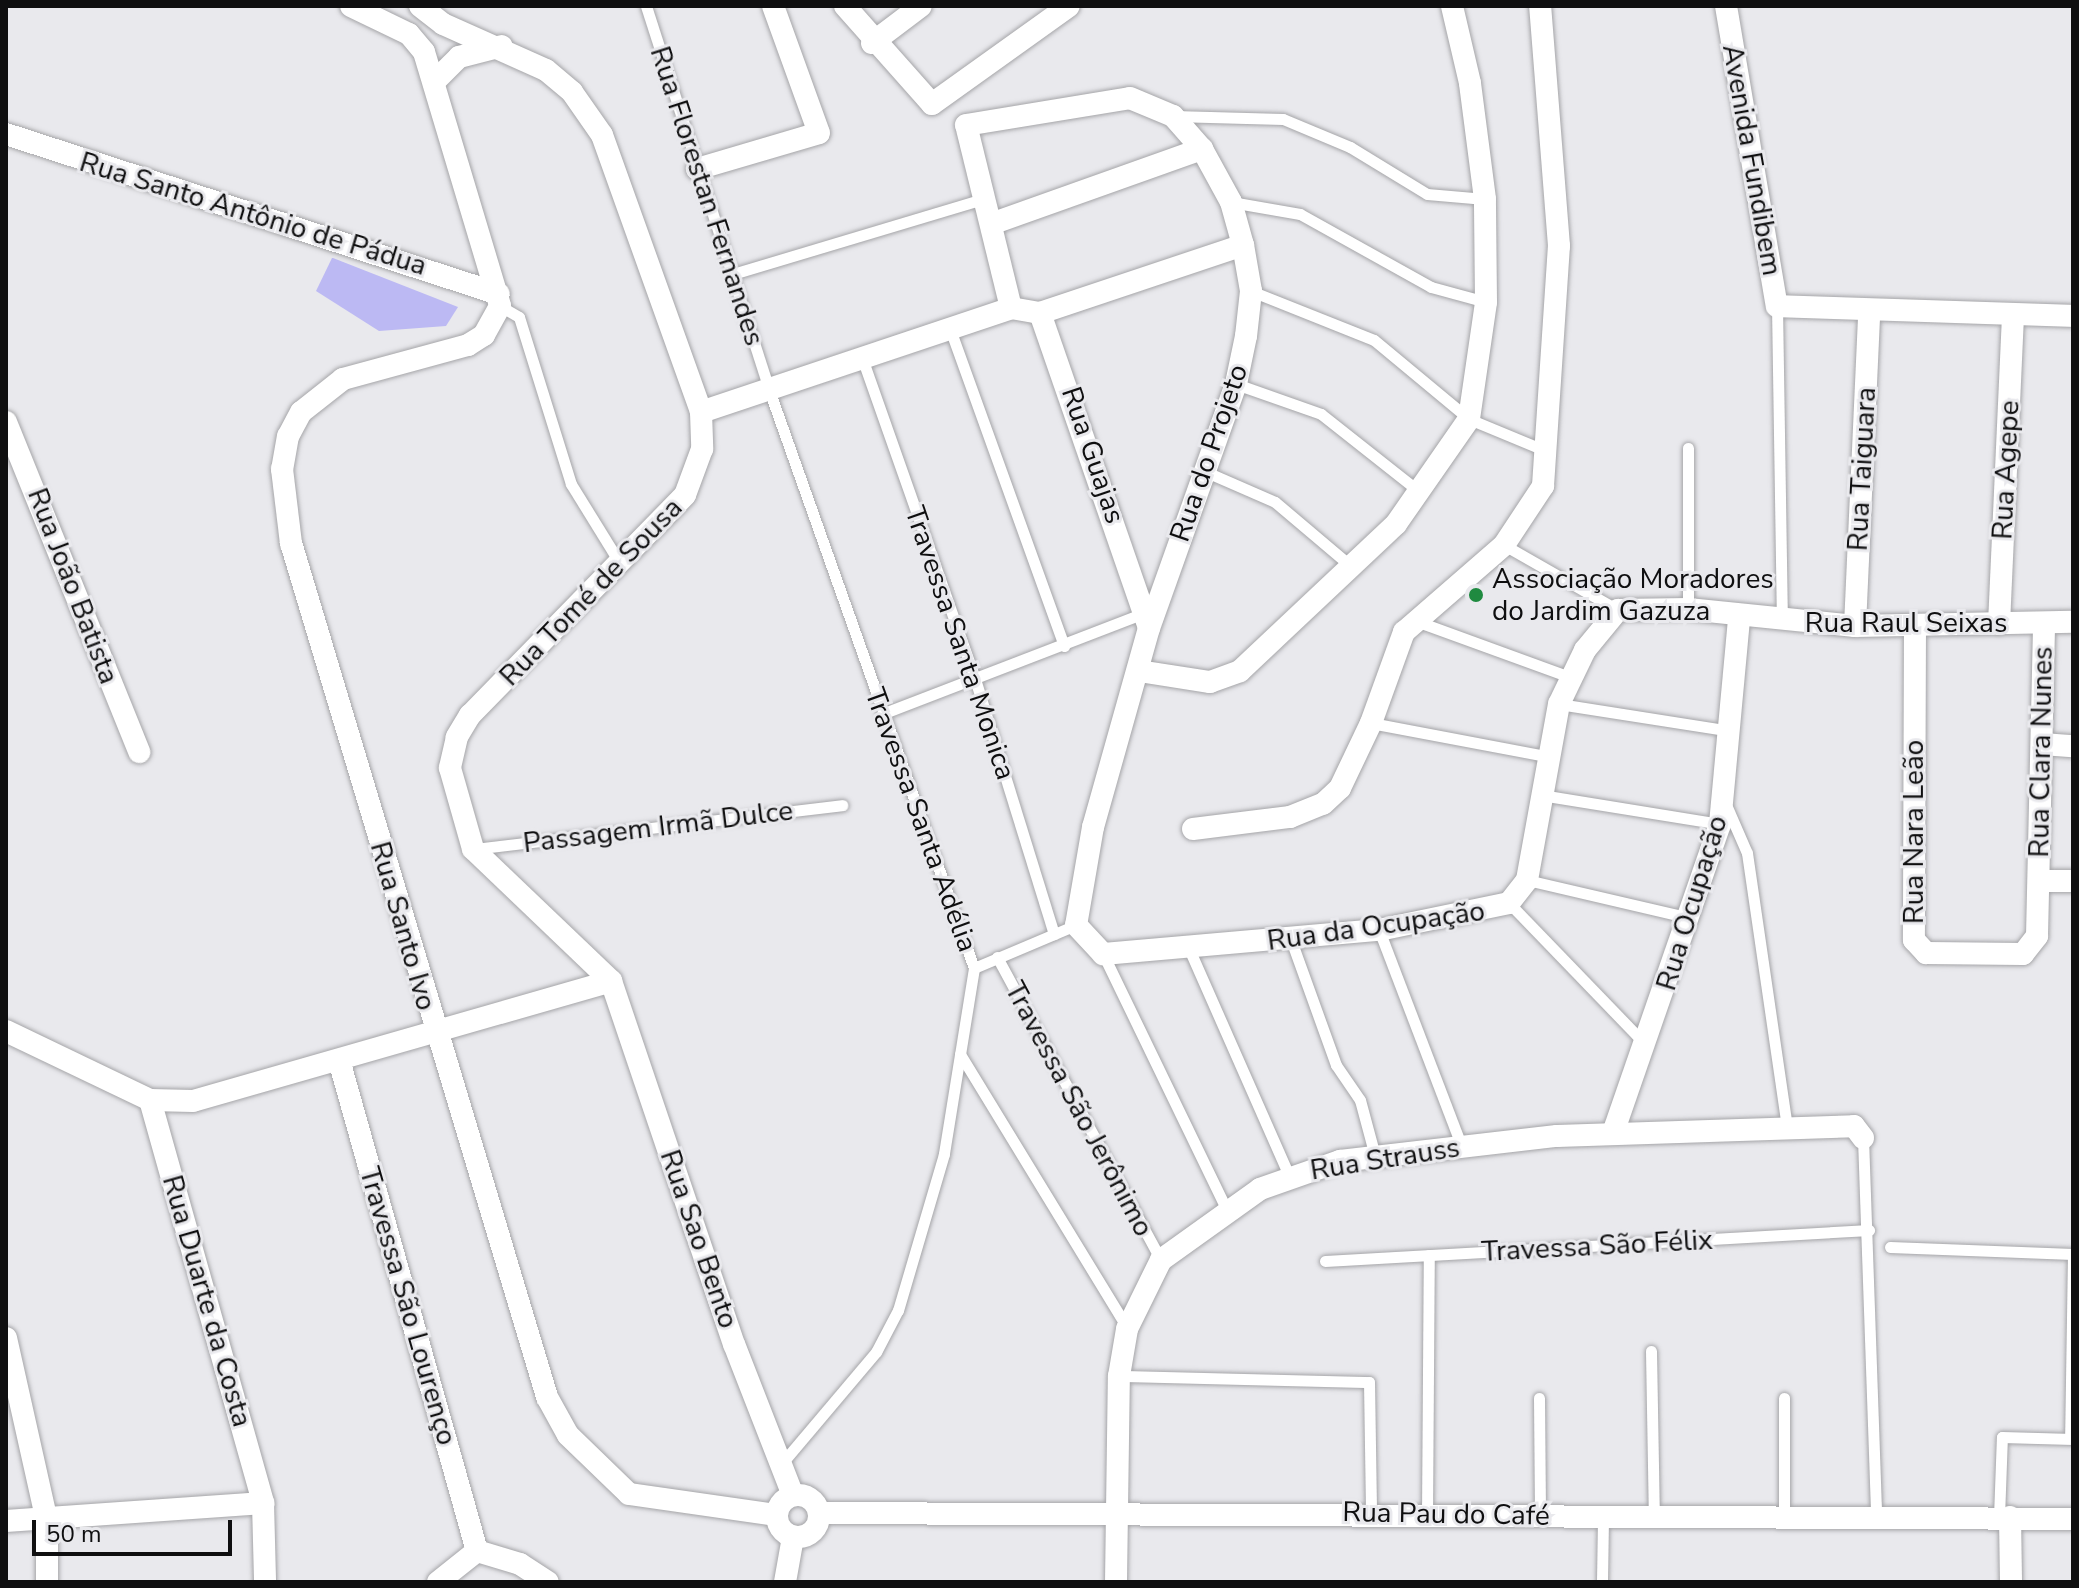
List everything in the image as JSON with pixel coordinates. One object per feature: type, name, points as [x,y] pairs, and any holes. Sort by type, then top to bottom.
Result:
[{"type":"street","name":"Rua Tomé de Sousa","points":[[420,6],[443,24],[504,46],[572,92],[602,135],[701,412],[702,449],[685,495],[621,566],[470,715],[457,737],[450,768],[473,849]]},
{"type":"street","points":[[697,169],[819,133],[773,6]]},
{"type":"street","points":[[845,6],[872,43],[932,104],[1069,6]]},
{"type":"street","points":[[872,43],[921,6]]},
{"type":"street","points":[[1103,954],[1076,925],[1093,827],[1139,671],[1225,680],[1353,568],[1421,493],[1469,419],[1486,302],[1485,199],[1470,83],[1452,6]]},
{"type":"street","points":[[1193,829],[1290,817],[1323,804],[1340,788],[1371,723],[1413,620],[1504,545],[1539,495],[1559,246],[1540,6]]},
{"type":"street","name":"Avenida Fundibem","points":[[1726,6],[1777,306],[1869,313],[2073,316]]},
{"type":"street","points":[[356,7],[409,34],[435,81],[500,300]]},
{"type":"street","points":[[435,81],[459,57],[504,46]]},
{"type":"street","name":"Rua do Projeto","points":[[1011,308],[988,198],[966,125],[1098,99],[1130,98],[1173,116],[1202,149],[1231,202],[1251,291],[1236,384],[1148,620],[1139,671]]},
{"type":"street","name":"Rua Santo Antônio de Pádua","points":[[6,134],[500,300]]},
{"type":"street","points":[[994,223],[1202,149]]},
{"type":"street","points":[[701,412],[861,354],[1011,308],[1040,313],[1118,282],[1243,245]]},
{"type":"street","name":"Rua Santo Ivo","points":[[500,300],[484,335],[468,345],[365,372],[322,393],[288,436],[282,469],[291,543],[433,1031],[547,1397],[568,1435],[629,1494],[777,1515]]},
{"type":"street","name":"Rua Guajas","points":[[1040,313],[1148,620]]},
{"type":"street","name":"Rua Taiguara","points":[[1855,626],[1869,313]]},
{"type":"street","name":"Rua Agepe","points":[[1999,624],[2013,316]]},
{"type":"street","name":"Rua João Batista","points":[[6,422],[139,752]]},
{"type":"street","points":[[1618,610],[1688,609],[1739,618]]},
{"type":"street","name":"Rua da Ocupação","points":[[1103,954],[1190,951],[1379,930],[1509,903],[1527,880],[1545,756],[1559,704],[1570,677],[1618,610]]},
{"type":"street","name":"Rua Raul Seixas","points":[[1739,618],[1855,626],[2073,622]]},
{"type":"street","name":"Rua Ocupação","points":[[1613,1133],[1692,919],[1720,824],[1732,731],[1739,618]]},
{"type":"street","name":"Rua Clara Nunes","points":[[2039,881],[2044,623]]},
{"type":"street","name":"Rua Nara Leão","points":[[1915,625],[1916,947],[1926,953],[2030,950],[2037,936],[2039,881]]},
{"type":"street","points":[[2042,744],[2073,746]]},
{"type":"street","points":[[473,849],[611,981]]},
{"type":"street","points":[[2039,881],[2073,881]]},
{"type":"street","points":[[12,1038],[150,1100],[193,1101],[611,981]]},
{"type":"street","name":"Rua Sao Bento","points":[[611,981],[734,1344],[784,1461],[793,1495]]},
{"type":"street","name":"Travessa São Lourenço","points":[[339,1060],[477,1551]]},
{"type":"street","name":"Rua Duarte da Costa","points":[[150,1100],[263,1503],[265,1582]]},
{"type":"street","name":"Rua Strauss","points":[[1116,1582],[1119,1376],[1127,1329],[1161,1260],[1227,1210],[1289,1175],[1375,1156],[1613,1133],[1854,1126],[1863,1138]]},
{"type":"street","points":[[6,1338],[47,1521],[47,1582]]},
{"type":"street","points":[[785,1582],[793,1537],[777,1515],[781,1502],[793,1495],[813,1500],[819,1513],[812,1532],[793,1537]]},
{"type":"street","points":[[6,1521],[47,1521],[263,1503]]},
{"type":"street","name":"Rua Pau do Café","points":[[819,1513],[1118,1509],[1540,1516],[1876,1514],[2073,1519]]},
{"type":"street","points":[[2004,1517],[2011,1582]]},
{"type":"street","points":[[438,1582],[477,1551],[520,1564],[548,1582]]},
{"type":"lane","name":"Rua Florestan Fernandes","points":[[646,6],[768,387]]},
{"type":"lane","points":[[1173,116],[1283,119],[1350,147],[1427,194],[1485,199]]},
{"type":"lane","points":[[733,274],[988,198]]},
{"type":"lane","points":[[1231,202],[1300,214],[1431,287],[1486,302]]},
{"type":"lane","points":[[1251,291],[1374,340],[1469,419],[1544,450]]},
{"type":"lane","points":[[500,300],[519,317],[571,484],[621,566]]},
{"type":"lane","points":[[1777,306],[1782,621]]},
{"type":"lane","points":[[950,329],[1064,646]]},
{"type":"lane","name":"Travessa Santa Monica","points":[[861,354],[975,679],[1054,934]]},
{"type":"lane","points":[[1236,384],[1321,414],[1421,493]]},
{"type":"lane","name":"Travessa Santa Adélia","points":[[768,387],[974,968],[944,1154],[898,1310],[876,1352],[784,1461]]},
{"type":"lane","points":[[1688,448],[1688,609]]},
{"type":"lane","points":[[1203,470],[1275,502],[1353,568]]},
{"type":"lane","points":[[1504,545],[1618,610]]},
{"type":"lane","points":[[882,714],[1064,646],[1148,620]]},
{"type":"lane","points":[[1413,620],[1570,677]]},
{"type":"lane","points":[[1559,704],[1732,731]]},
{"type":"lane","points":[[1371,723],[1545,756]]},
{"type":"lane","points":[[1540,795],[1720,824]]},
{"type":"lane","points":[[1724,798],[1747,853],[1787,1127]]},
{"type":"lane","name":"Passagem Irmã Dulce","points":[[473,849],[842,805]]},
{"type":"lane","points":[[1527,880],[1692,919]]},
{"type":"lane","points":[[1509,903],[1645,1044]]},
{"type":"lane","points":[[974,968],[1076,925]]},
{"type":"lane","points":[[1379,930],[1462,1147]]},
{"type":"lane","points":[[1291,940],[1336,1065],[1360,1100],[1375,1156]]},
{"type":"lane","points":[[1190,951],[1289,1175]]},
{"type":"lane","points":[[1103,954],[1227,1210]]},
{"type":"lane","name":"Travessa São Jerônimo","points":[[997,957],[1161,1260]]},
{"type":"lane","points":[[960,1054],[1127,1329]]},
{"type":"lane","points":[[1863,1138],[1869,1230],[1876,1514]]},
{"type":"lane","name":"Travessa São Félix","points":[[1325,1261],[1869,1230]]},
{"type":"lane","points":[[1890,1247],[2073,1254],[2072,1438],[2002,1437],[2004,1517]]},
{"type":"lane","points":[[1427,1515],[1429,1255]]},
{"type":"lane","points":[[1651,1351],[1654,1516]]},
{"type":"lane","points":[[1119,1376],[1369,1382],[1371,1513]]},
{"type":"lane","points":[[1539,1398],[1540,1516]]},
{"type":"lane","points":[[1784,1398],[1784,1514]]},
{"type":"lane","points":[[1602,1582],[1603,1516]]},
{"type":"shaded area","points":[[332,258],[458,307],[446,326],[379,331],[316,291]]},
{"type":"place","name":"Associação Moradores do Jardim Gazuza","points":[[1476,595]]}]
